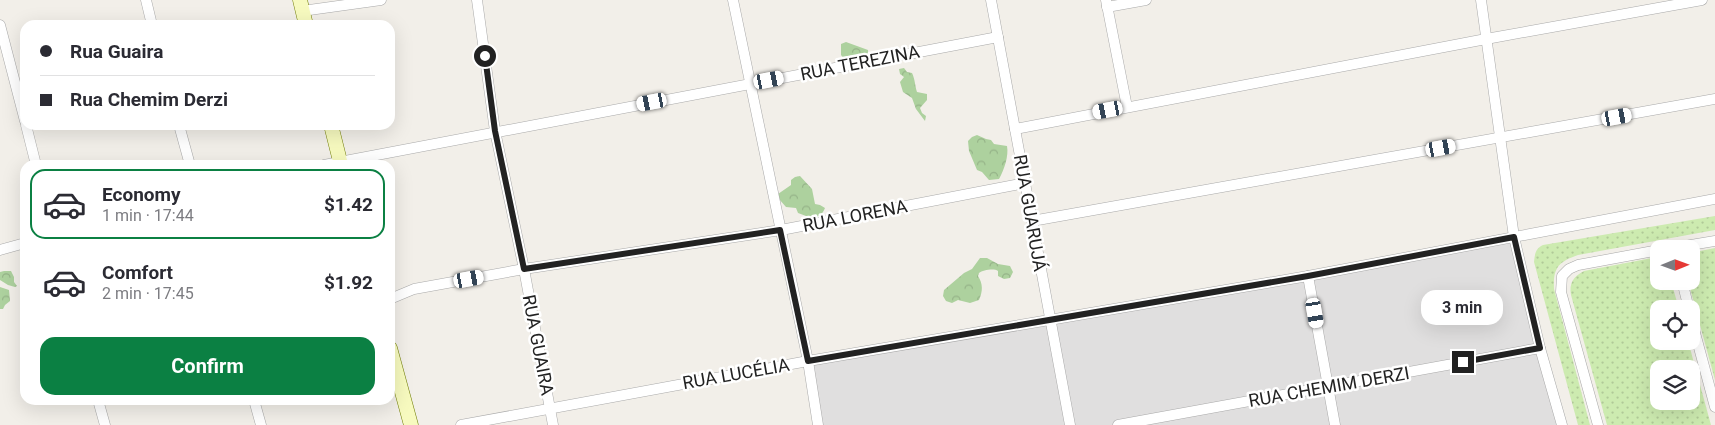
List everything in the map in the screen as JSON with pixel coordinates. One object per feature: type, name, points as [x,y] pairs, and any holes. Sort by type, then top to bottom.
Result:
[{"type":"main road","points":[[301,5],[305,20]]},
{"type":"main road","points":[[332,130],[339,160]]},
{"type":"main road","points":[[395,367],[410,425]]},
{"type":"street","points":[[146,0],[151,20]]},
{"type":"street","points":[[301,5],[381,0]]},
{"type":"street","name":"RUA GUAIRA","points":[[477,0],[495,131],[524,269],[553,425]]},
{"type":"street","points":[[733,0],[808,361],[818,425]]},
{"type":"street","name":"RUA GUARUJÁ","points":[[991,0],[1070,425]]},
{"type":"street","points":[[1126,107],[1107,4],[1146,0]]},
{"type":"street","points":[[1481,0],[1514,237],[1540,348],[1562,425]]},
{"type":"street","points":[[1015,129],[1486,39],[1702,0]]},
{"type":"street","points":[[0,25],[20,102]]},
{"type":"street","name":"RUA TEREZINA","points":[[355,160],[495,131],[998,37]]},
{"type":"street","points":[[1032,221],[1715,99]]},
{"type":"street","points":[[27,130],[35,160]]},
{"type":"street","points":[[180,130],[189,160]]},
{"type":"street","name":"RUA LORENA","points":[[395,297],[414,289],[524,269],[780,230],[1025,183]]},
{"type":"street","name":"RUA LUCÉLIA","points":[[461,425],[808,361],[1308,276],[1715,199]]},
{"type":"street","points":[[1700,243],[1715,241]]},
{"type":"street","points":[[0,250],[20,244]]},
{"type":"street","points":[[1598,425],[1561,292],[1562,276],[1569,269],[1578,265],[1650,252]]},
{"type":"street","points":[[1308,276],[1335,425]]},
{"type":"street","name":"RUA CHEMIM DERZI","points":[[1118,425],[1540,348]]},
{"type":"street","points":[[1700,350],[1715,407]]},
{"type":"street","points":[[99,405],[104,425]]},
{"type":"street","points":[[255,405],[260,425]]},
{"type":"shaded area","points":[[1514,237],[1562,425],[818,425],[808,361]]},
{"type":"green space","points":[[846,42],[868,50],[868,55],[844,59],[841,55],[841,44]]},
{"type":"green space","points":[[904,68],[907,72],[912,73],[917,92],[927,94],[927,100],[920,108],[926,116],[925,121],[916,109],[912,98],[903,92],[900,82],[904,77],[900,74],[899,69]]},
{"type":"green space","points":[[977,135],[991,140],[994,144],[1007,146],[1006,163],[999,179],[989,180],[982,172],[977,170],[969,151],[968,141]]},
{"type":"green space","points":[[800,176],[812,189],[815,204],[825,208],[817,217],[798,213],[796,208],[786,207],[779,199],[778,194],[791,185],[791,180]]},
{"type":"green space","points":[[1715,216],[1715,230],[1660,240],[1650,240],[1650,242],[1578,255],[1561,263],[1558,267],[1554,289],[1590,425],[1578,425],[1534,262],[1537,250],[1543,245]]},
{"type":"green space","points":[[1715,248],[1715,380],[1700,325],[1700,300],[1693,300],[1690,290],[1700,290],[1700,251]]},
{"type":"green space","points":[[980,258],[987,258],[998,264],[1010,266],[1013,272],[1010,278],[1004,279],[998,276],[998,271],[996,270],[983,271],[978,276],[982,288],[979,300],[970,303],[958,300],[952,303],[946,301],[943,296],[944,290],[964,273],[972,269]]},
{"type":"green space","points":[[1650,258],[1650,290],[1674,290],[1676,300],[1650,300],[1650,350],[1690,350],[1693,360],[1650,360],[1650,410],[1700,410],[1700,385],[1711,425],[1607,425],[1571,295],[1571,287],[1577,276],[1584,271]]},
{"type":"green space","points":[[11,271],[17,286],[8,285],[0,280],[0,272]]},
{"type":"green space","points":[[0,287],[9,290],[10,301],[3,309],[0,309]]},
{"type":"route","points":[[485,56],[495,131],[524,269],[780,230],[808,361],[1308,276],[1514,237],[1540,348],[1463,362]]}]
